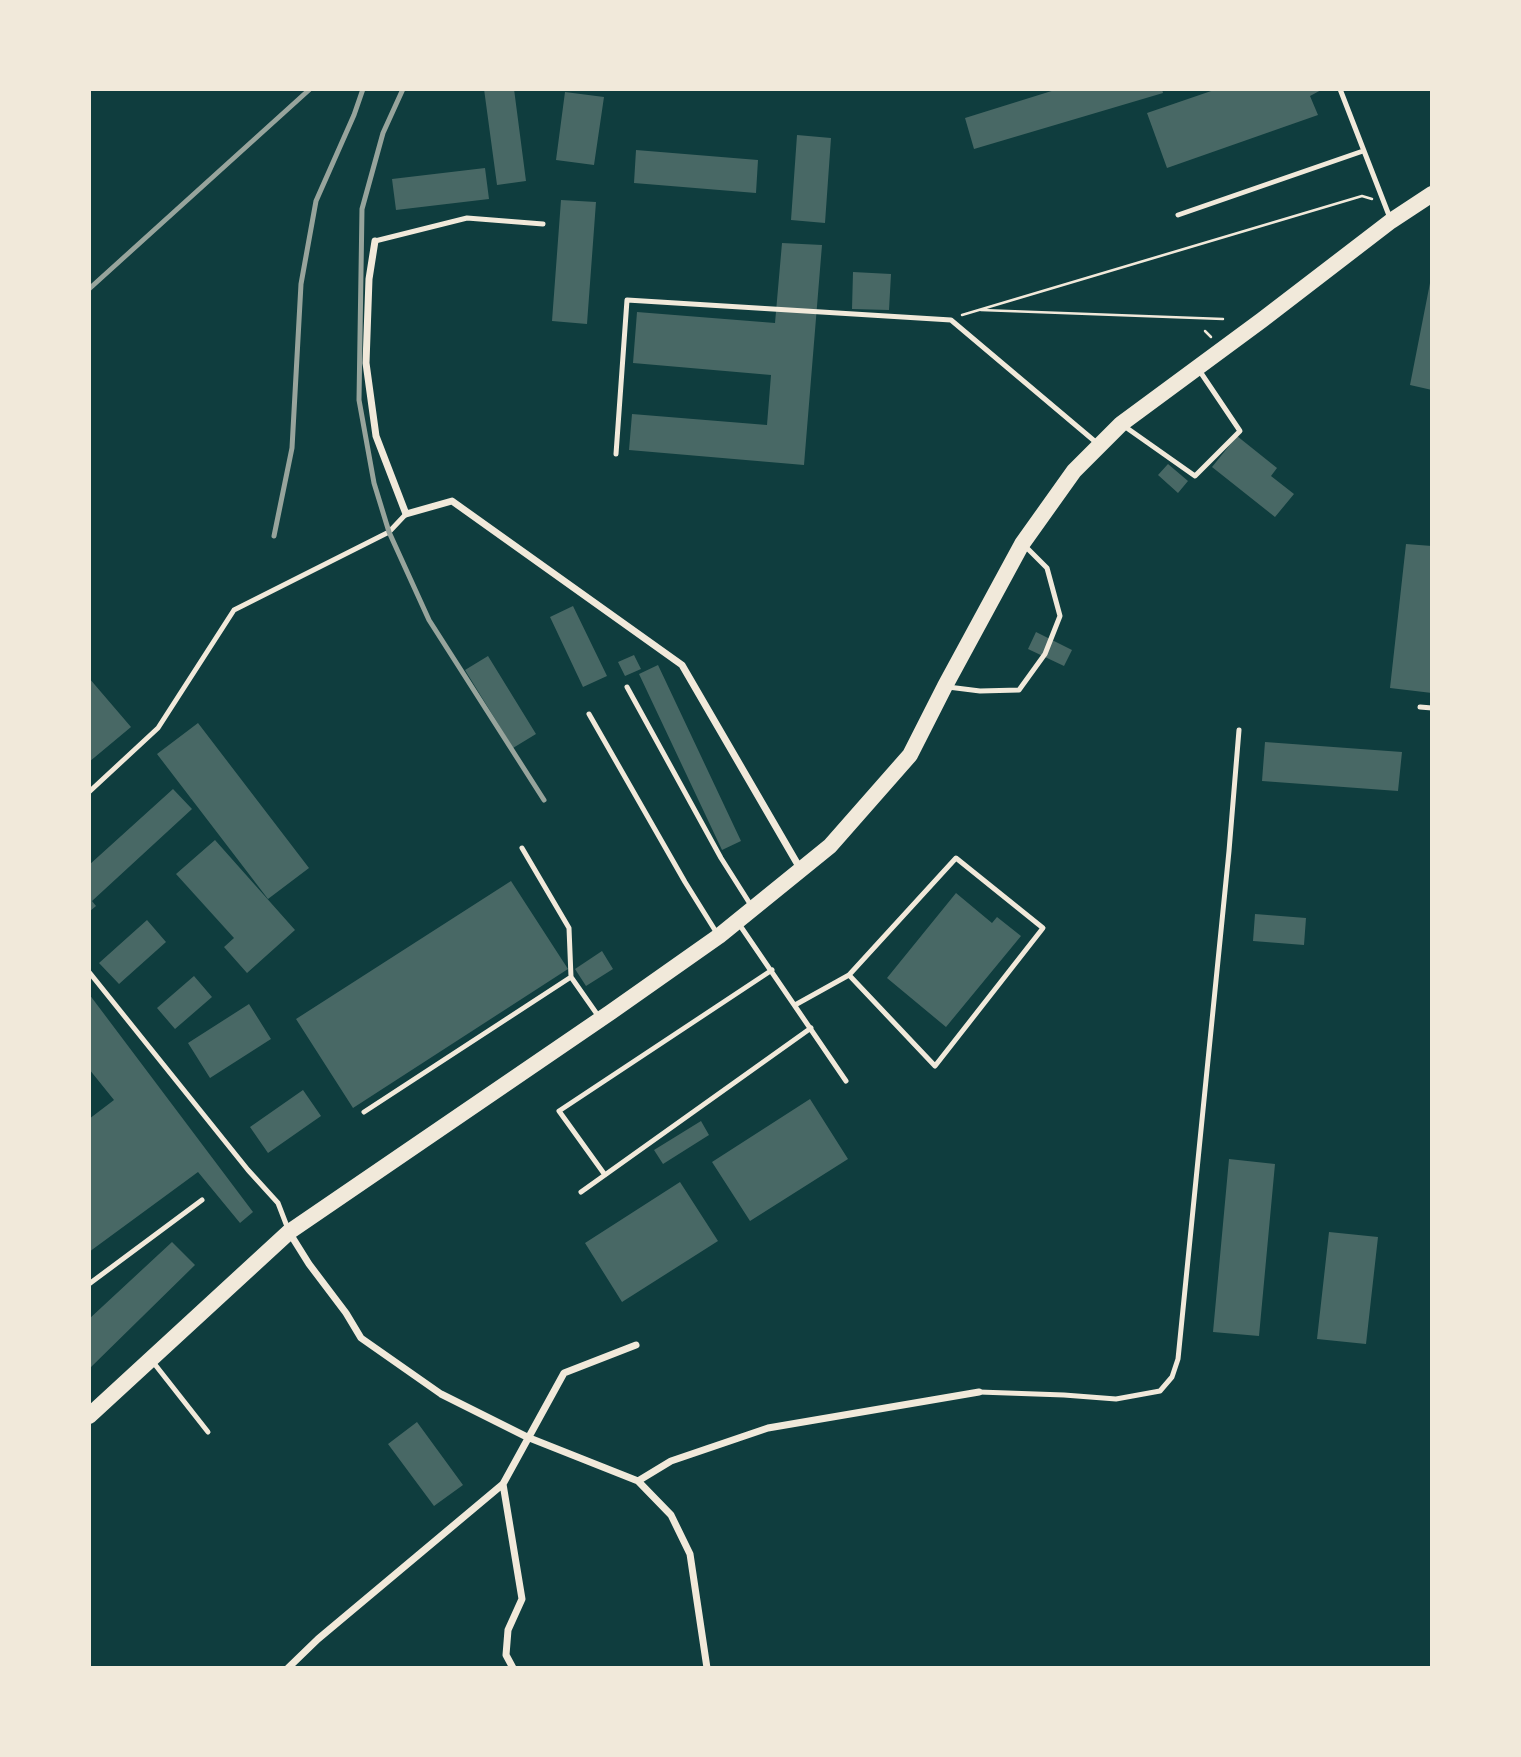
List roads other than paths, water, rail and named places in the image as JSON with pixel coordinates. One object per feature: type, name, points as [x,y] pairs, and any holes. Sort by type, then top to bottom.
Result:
[{"type":"main road","points":[[89,1416],[289,1232],[719,936],[830,846],[910,755],[1022,544],[1074,471],[1121,424],[1391,221],[1432,194]]},
{"type":"street","points":[[375,241],[369,279],[366,363],[376,436],[406,514],[452,500],[682,665],[801,871]]},
{"type":"street","points":[[289,1232],[361,1338],[441,1394],[527,1437],[638,1481],[671,1515],[690,1554],[707,1668]]},
{"type":"street","points":[[288,1668],[318,1639],[503,1484],[564,1373],[636,1345]]},
{"type":"street","points":[[638,1481],[671,1461],[768,1428],[979,1392]]},
{"type":"street","points":[[503,1484],[522,1599],[508,1630],[506,1655],[513,1668]]},
{"type":"lane","points":[[1340,89],[1391,221]]},
{"type":"lane","points":[[1178,215],[1363,151]]},
{"type":"lane","points":[[375,241],[467,218],[542,224]]},
{"type":"lane","points":[[616,454],[627,299],[951,320],[1100,445]]},
{"type":"lane","points":[[1121,424],[1195,476],[1240,431],[1197,367]]},
{"type":"lane","points":[[89,792],[158,728],[234,610],[389,532],[406,514]]},
{"type":"lane","points":[[945,686],[981,691],[1018,690],[1045,654],[1060,616],[1047,568],[1022,544]]},
{"type":"lane","points":[[628,687],[721,858],[753,909]]},
{"type":"lane","points":[[1420,707],[1432,708]]},
{"type":"lane","points":[[589,714],[719,936]]},
{"type":"lane","points":[[979,1392],[1116,1399],[1160,1391],[1172,1377],[1178,1359],[1239,730]]},
{"type":"lane","points":[[522,848],[569,928],[572,977],[601,1019]]},
{"type":"lane","points":[[795,1004],[849,975],[956,858],[1044,928],[935,1066],[849,975]]},
{"type":"lane","points":[[737,921],[846,1081]]},
{"type":"lane","points":[[605,1175],[559,1111],[772,970]]},
{"type":"lane","points":[[89,972],[248,1170],[278,1203],[289,1232]]},
{"type":"lane","points":[[364,1112],[572,977]]},
{"type":"lane","points":[[581,1192],[811,1028]]},
{"type":"lane","points":[[89,1284],[202,1200]]},
{"type":"lane","points":[[150,1360],[208,1432]]},
{"type":"railway","points":[[89,289],[310,89]]},
{"type":"railway","points":[[274,536],[292,448],[301,284],[316,201],[363,89]]},
{"type":"railway","points":[[403,89],[383,133],[362,209],[359,400],[374,483],[389,532],[429,620],[544,800]]}]
